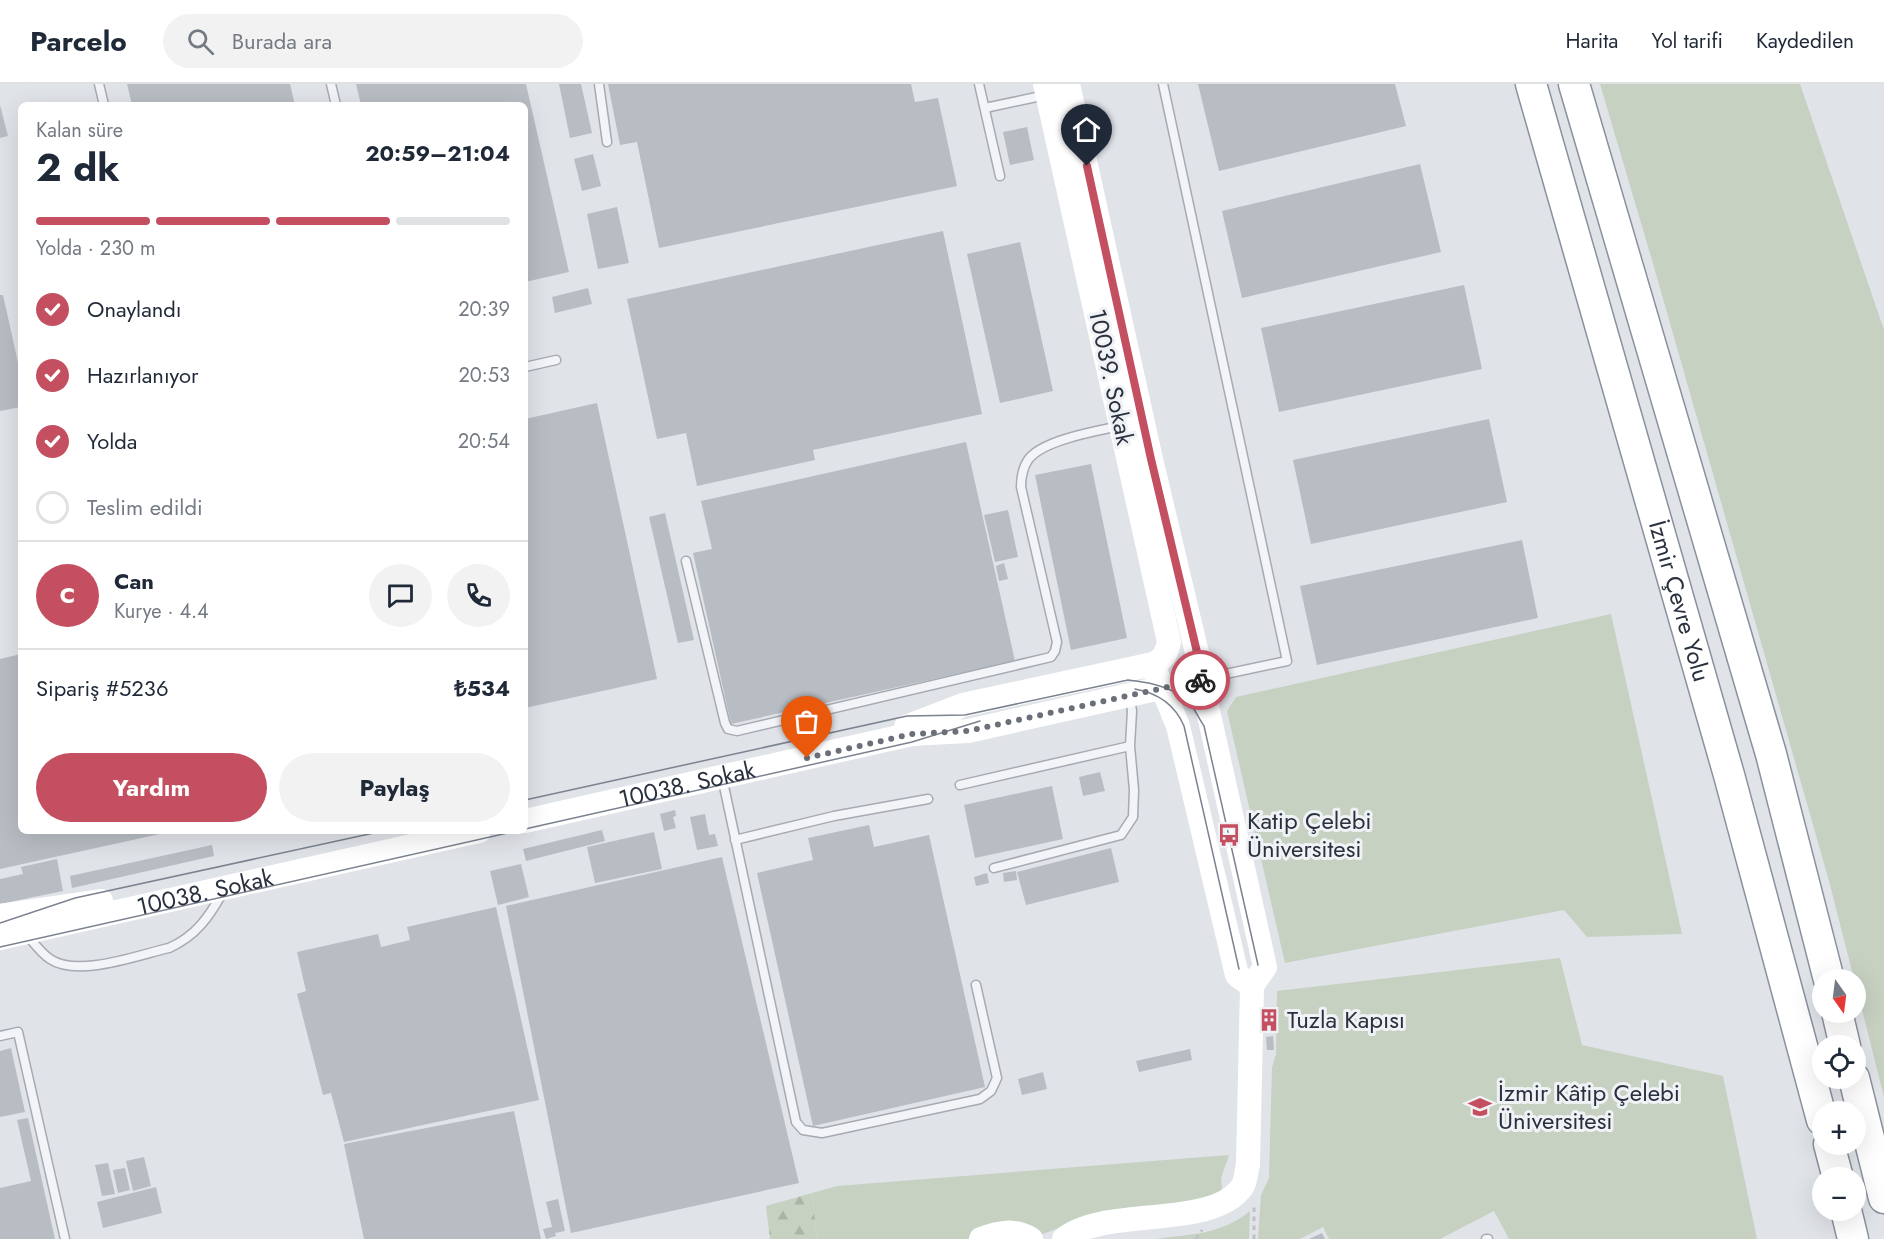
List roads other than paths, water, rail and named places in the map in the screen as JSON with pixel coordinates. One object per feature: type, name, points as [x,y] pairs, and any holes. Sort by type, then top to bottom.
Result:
[{"type":"highway","name":"İzmir Çevre Yolu","points":[[1531,84],[1729,775],[1817,1101]]},
{"type":"highway","name":"İzmir Çevre Yolu","points":[[1574,84],[1772,754],[1826,969]]},
{"type":"highway","points":[[1857,1089],[1884,1198]]},
{"type":"highway","points":[[1849,1221],[1853,1239]]},
{"type":"street","name":"10039. Sokak","points":[[1054,87],[1151,459],[1197,652],[1201,680],[1265,967],[1252,986]]},
{"type":"street","name":"10039. Sokak","points":[[1054,87],[1122,426],[1169,642],[1166,654],[1153,664]]},
{"type":"street","points":[[1153,664],[1201,680]]},
{"type":"street","points":[[1064,1239],[1068,1235],[1097,1225],[1199,1211],[1224,1202],[1243,1186],[1248,1165],[1252,986],[1237,975],[1178,726],[1153,664]]},
{"type":"street","name":"10038. Sokak","points":[[528,808],[911,725],[963,705],[1153,664]]},
{"type":"street","name":"10038. Sokak","points":[[528,820],[912,734],[968,731],[1201,680]]},
{"type":"street","name":"10038. Sokak","points":[[0,916],[99,901],[409,834]]},
{"type":"street","name":"10038. Sokak","points":[[0,938],[466,834]]},
{"type":"street","points":[[981,1239],[999,1232],[1012,1232],[1031,1239]]},
{"type":"lane","points":[[99,84],[103,102]]},
{"type":"lane","points":[[332,84],[335,102]]},
{"type":"lane","points":[[599,84],[606,142]]},
{"type":"lane","points":[[979,84],[1000,176]]},
{"type":"lane","points":[[1163,84],[1287,661],[1201,680]]},
{"type":"lane","points":[[985,108],[1054,87]]},
{"type":"lane","points":[[528,366],[556,360]]},
{"type":"lane","points":[[686,561],[728,729],[737,731],[1051,657],[1057,642],[1021,487],[1022,472],[1029,458],[1053,443],[1122,426]]},
{"type":"lane","points":[[994,868],[1121,835],[1133,817],[1134,790],[1130,746],[1132,711],[1129,696]]},
{"type":"lane","points":[[960,785],[1130,746]]},
{"type":"lane","points":[[722,777],[796,1122],[803,1130],[822,1133],[981,1099],[991,1091],[996,1078],[976,985]]},
{"type":"lane","points":[[735,840],[834,816],[928,799]]},
{"type":"lane","points":[[25,932],[44,955],[58,964],[73,968],[90,967],[170,948],[186,940],[209,917],[226,888]]},
{"type":"lane","points":[[0,1036],[18,1032],[65,1239]]},
{"type":"tram line","points":[[528,799],[907,716],[965,715],[1128,680],[1153,684],[1185,699],[1193,707],[1204,726],[1258,965]]},
{"type":"tram line","points":[[1135,689],[1165,701],[1176,712],[1184,726],[1239,969]]},
{"type":"tram line","points":[[528,828],[912,742],[980,721]]},
{"type":"tram line","points":[[0,923],[75,898],[369,834]]},
{"type":"tram line","points":[[0,947],[504,834]]},
{"type":"place","name":"Katip Çelebi Üniversitesi","points":[[1229,835]]},
{"type":"place","name":"Tuzla Kapısı","points":[[1269,1020]]},
{"type":"place","name":"İzmir Kâtip Çelebi Üniversitesi","points":[[1480,1107]]}]
